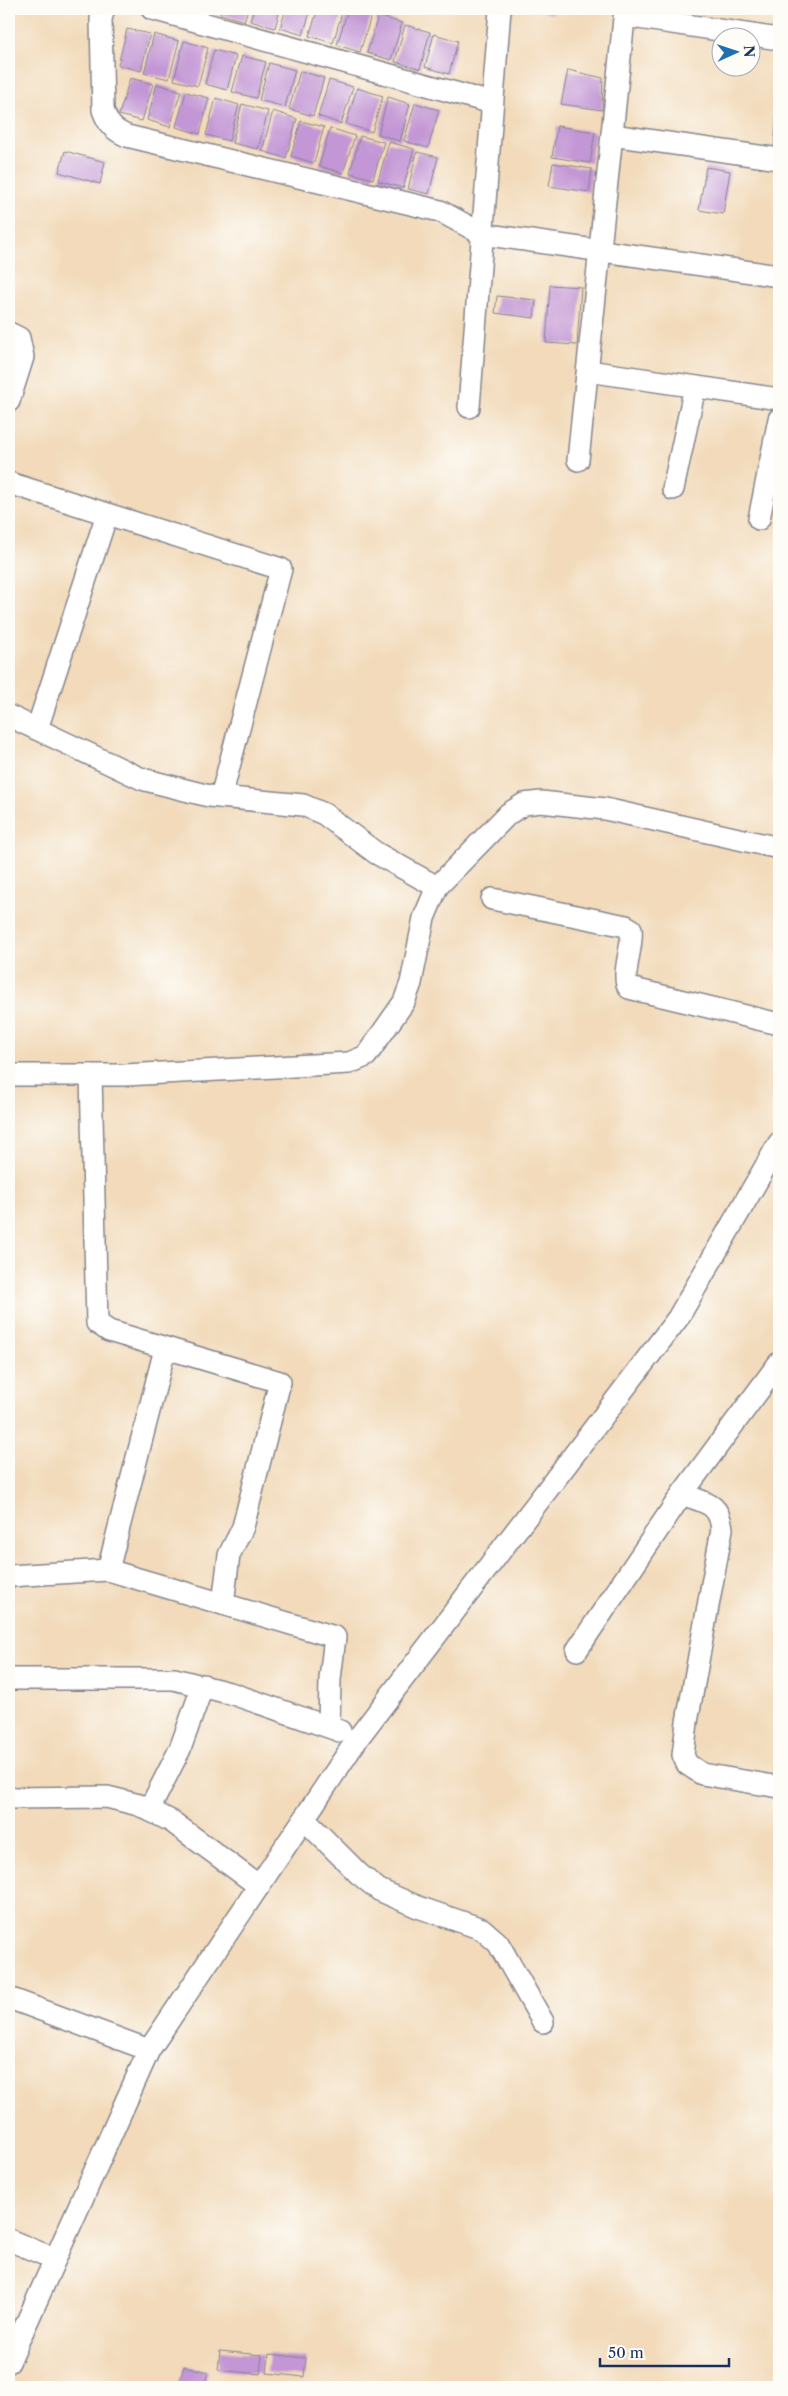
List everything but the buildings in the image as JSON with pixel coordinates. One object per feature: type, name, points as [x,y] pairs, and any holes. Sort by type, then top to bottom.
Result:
[{"type":"street","points":[[104,9],[101,19],[103,110],[108,123],[115,131],[127,136],[440,211],[482,234],[779,276]]},
{"type":"street","points":[[152,9],[492,103]]},
{"type":"street","points":[[469,407],[500,9]]},
{"type":"street","points":[[578,460],[625,12],[779,39]]},
{"type":"street","points":[[612,136],[779,159]]},
{"type":"street","points":[[9,333],[19,338],[23,357],[9,402]]},
{"type":"street","points":[[588,371],[779,399]]},
{"type":"street","points":[[673,489],[696,387]]},
{"type":"street","points":[[760,519],[779,419]]},
{"type":"street","points":[[9,483],[280,569],[222,797]]},
{"type":"street","points":[[37,729],[107,514]]},
{"type":"street","points":[[9,716],[142,779],[222,797],[303,806],[324,814],[376,853],[437,886]]},
{"type":"street","points":[[9,1075],[91,1075],[349,1063],[366,1056],[404,1002],[411,984],[424,918],[437,886],[508,814],[524,804],[541,802],[605,809],[779,848]]},
{"type":"street","points":[[492,899],[626,926],[632,929],[633,938],[626,980],[629,988],[779,1024]]},
{"type":"street","points":[[91,1075],[97,1323],[109,1332],[280,1382],[243,1527],[229,1554],[223,1604]]},
{"type":"street","points":[[9,2362],[149,2050],[358,1738],[678,1318],[774,1165],[779,1142]]},
{"type":"street","points":[[108,1570],[165,1349]]},
{"type":"street","points":[[576,1650],[682,1494],[779,1363]]},
{"type":"street","points":[[682,1494],[714,1506],[720,1515],[722,1529],[687,1722],[683,1755],[687,1764],[702,1774],[779,1787]]},
{"type":"street","points":[[9,1576],[108,1570],[335,1637],[330,1679],[329,1726]]},
{"type":"street","points":[[9,1679],[174,1679],[203,1685],[329,1726],[358,1738]]},
{"type":"street","points":[[149,1810],[180,1749],[203,1685]]},
{"type":"street","points":[[9,1798],[107,1797],[149,1810],[171,1821],[259,1886]]},
{"type":"street","points":[[304,1819],[359,1874],[379,1890],[418,1907],[482,1929],[498,1943],[543,2022]]},
{"type":"street","points":[[9,1998],[149,2050]]},
{"type":"street","points":[[9,2240],[55,2260]]}]
